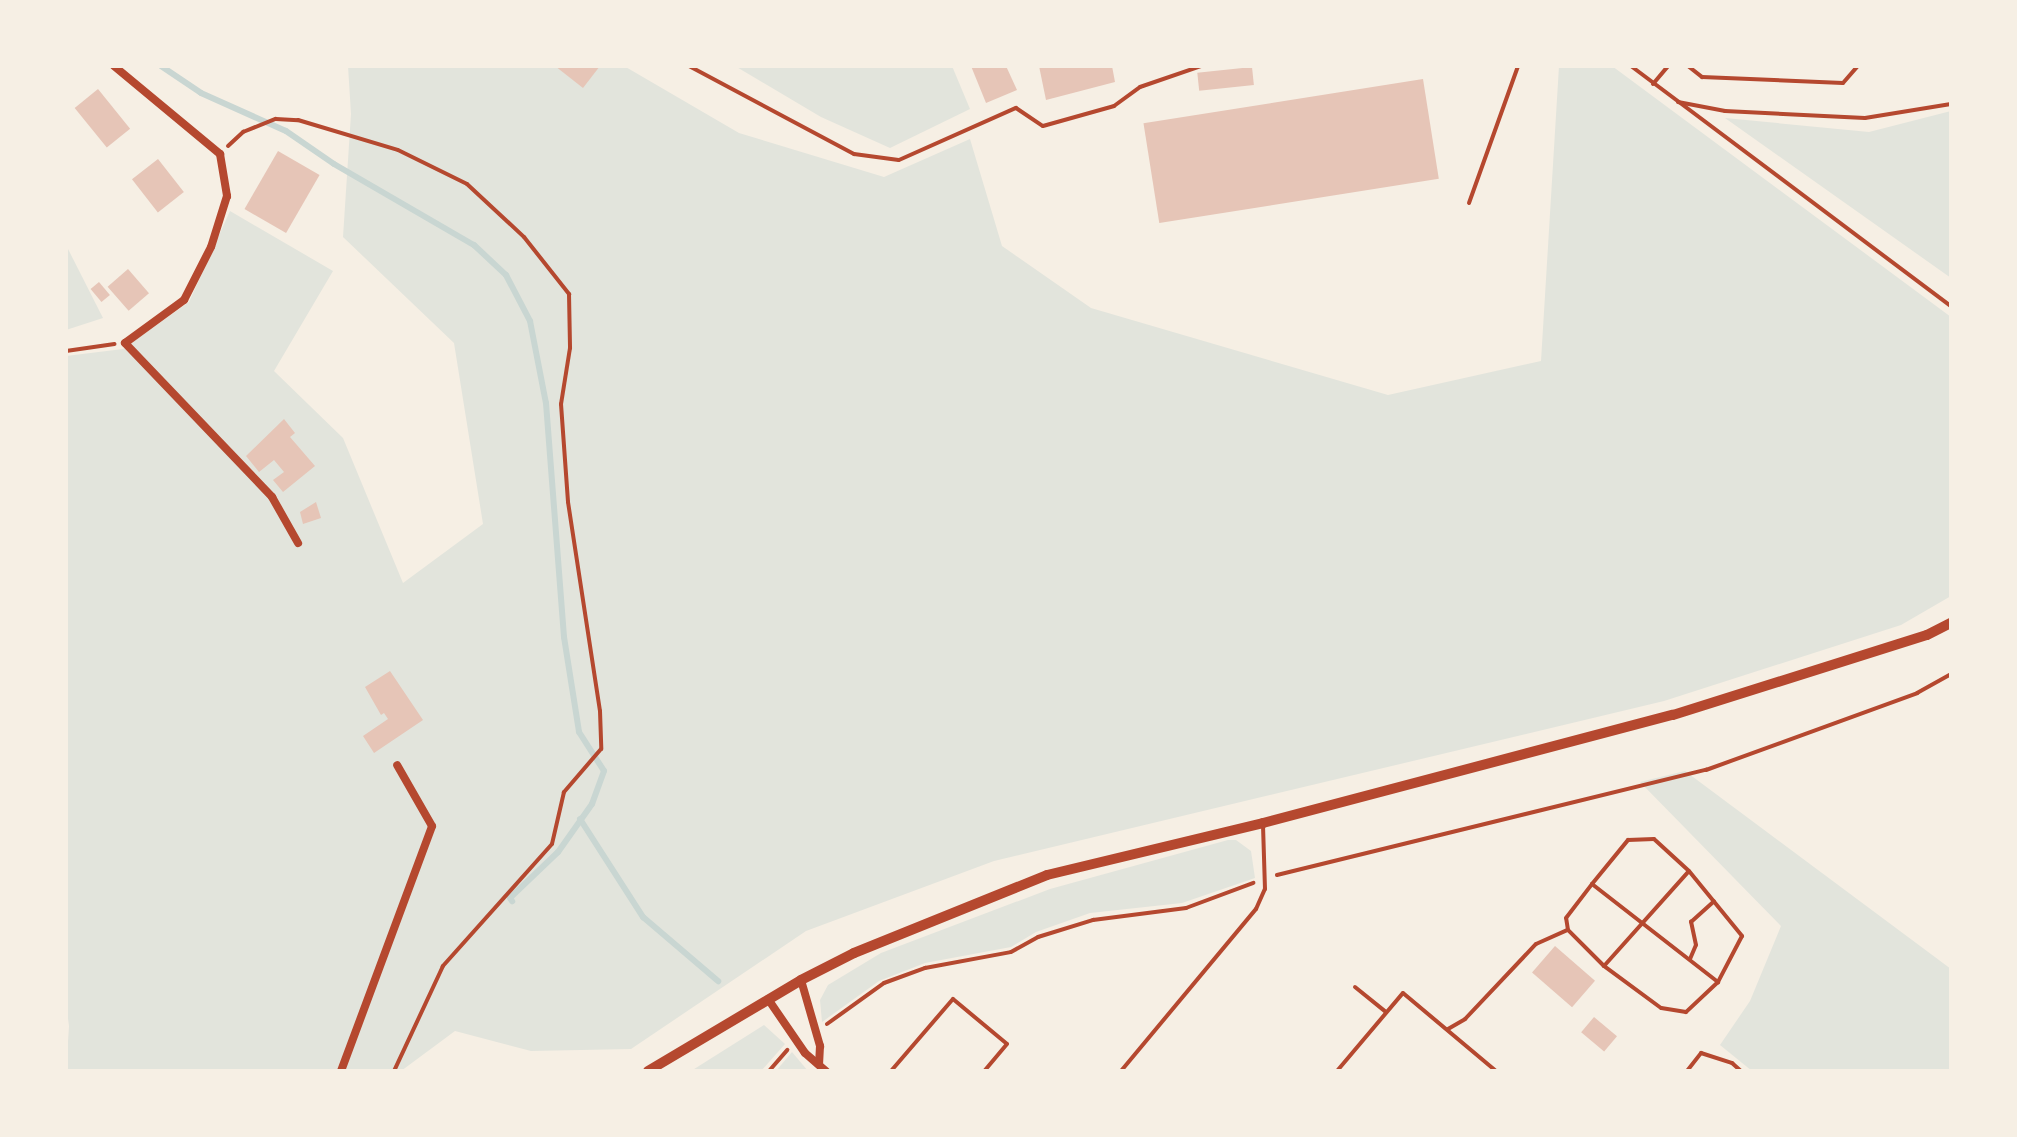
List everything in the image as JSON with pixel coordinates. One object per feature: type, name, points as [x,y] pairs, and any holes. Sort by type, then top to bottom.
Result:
[{"type":"street","points":[[114,66],[220,154],[227,196],[211,247],[184,300],[125,343],[197,414],[272,497],[298,543]]},
{"type":"street","points":[[648,1071],[801,980],[854,953],[1047,875],[1263,823],[1673,715],[1927,635],[1951,623]]},
{"type":"street","points":[[341,1071],[432,826],[397,765]]},
{"type":"street","points":[[801,980],[823,1067]]},
{"type":"street","points":[[768,999],[805,1053],[823,1067]]},
{"type":"lane","points":[[1121,1071],[1256,909],[1265,879],[1263,823]]},
{"type":"lane","points":[[891,1071],[953,999],[1007,1044],[984,1071]]},
{"type":"path","points":[[689,66],[854,154],[899,160],[1016,108],[1043,126],[1114,106],[1140,87],[1201,66]]},
{"type":"path","points":[[1469,203],[1518,66]]},
{"type":"path","points":[[1631,66],[1951,306]]},
{"type":"path","points":[[1653,84],[1668,66]]},
{"type":"path","points":[[1688,66],[1702,77],[1843,83],[1858,66]]},
{"type":"path","points":[[1676,101],[1725,111],[1865,118],[1951,104]]},
{"type":"path","points":[[243,132],[276,119],[298,120],[398,150],[467,184],[524,237],[569,294],[570,348],[561,404],[567,488],[600,711],[601,749],[564,792],[552,844],[443,966],[394,1071]]},
{"type":"path","points":[[66,351],[125,343]]},
{"type":"path","points":[[815,1031],[884,983],[925,968],[1011,952],[1038,937],[1093,920],[1186,908],[1265,879],[1706,770],[1917,693],[1951,674]]},
{"type":"path","points":[[1654,839],[1689,871],[1742,936],[1718,982],[1686,1012],[1661,1008],[1604,966],[1568,930],[1566,918],[1592,884],[1628,840],[1654,839]]},
{"type":"path","points":[[1604,966],[1689,871]]},
{"type":"path","points":[[1592,884],[1718,982]]},
{"type":"path","points":[[1690,960],[1696,945],[1691,922],[1714,901]]},
{"type":"path","points":[[1448,1029],[1465,1019],[1536,944],[1568,930]]},
{"type":"path","points":[[1355,987],[1386,1012]]},
{"type":"path","points":[[1337,1071],[1403,993],[1496,1071]]},
{"type":"path","points":[[1687,1071],[1701,1053],[1732,1063],[1741,1071]]},
{"type":"shaded area","points":[[348,66],[624,66],[739,133],[884,177],[970,139],[1002,246],[1091,308],[1388,395],[1541,361],[1559,66],[1612,66],[1951,317],[1951,596],[1901,625],[1664,701],[994,861],[806,931],[631,1049],[531,1051],[455,1031],[401,1071],[66,1071],[69,1026],[66,1004],[66,356],[123,349],[189,302],[230,211],[333,271],[274,371],[343,438],[403,583],[483,524],[454,343],[343,237],[351,114]]},
{"type":"shaded area","points":[[735,66],[952,66],[970,109],[890,148],[821,117]]},
{"type":"shaded area","points":[[1951,111],[1951,278],[1725,118],[1869,132]]},
{"type":"shaded area","points":[[66,245],[103,318],[66,330]]},
{"type":"shaded area","points":[[1685,771],[1951,969],[1951,1071],[1752,1071],[1720,1045],[1750,1001],[1781,926],[1640,782]]},
{"type":"shaded area","points":[[1236,840],[1251,851],[1255,878],[1182,903],[1090,913],[1036,932],[1011,947],[925,963],[879,981],[822,1022],[820,1000],[828,985],[881,953],[1050,889]]},
{"type":"shaded area","points":[[764,1025],[785,1044],[761,1071],[691,1071]]},
{"type":"shaded area","points":[[792,1052],[808,1071],[776,1071]]},
{"type":"building","points":[[555,66],[600,66],[583,88]]},
{"type":"building","points":[[971,66],[1006,66],[1017,90],[986,103]]},
{"type":"building","points":[[1039,66],[1112,66],[1115,82],[1046,100]]},
{"type":"building","points":[[1252,67],[1254,85],[1199,91],[1197,73]]},
{"type":"building","points":[[1423,79],[1439,179],[1159,223],[1143,123]]},
{"type":"building","points":[[98,89],[130,129],[107,148],[75,108]]},
{"type":"building","points":[[278,151],[320,175],[286,233],[244,209]]},
{"type":"building","points":[[158,159],[184,192],[158,212],[132,179]]},
{"type":"building","points":[[128,269],[149,293],[129,311],[108,287]]},
{"type":"building","points":[[99,282],[110,295],[102,302],[91,289]]},
{"type":"building","points":[[284,419],[295,433],[290,437],[315,466],[283,492],[273,480],[284,472],[274,460],[259,472],[246,456]]},
{"type":"building","points":[[316,502],[321,518],[303,524],[300,512]]},
{"type":"building","points":[[390,671],[423,720],[374,753],[363,736],[388,719],[384,713],[381,715],[365,687]]},
{"type":"building","points":[[1555,946],[1595,981],[1572,1007],[1532,972]]},
{"type":"building","points":[[1594,1017],[1617,1036],[1604,1052],[1581,1032]]},
{"type":"waterway","points":[[161,66],[201,93],[286,131],[334,164],[474,245],[506,275],[530,321],[546,403],[564,637],[579,732],[604,771],[592,804],[558,852],[510,898],[512,901]]},
{"type":"waterway","points":[[580,819],[643,917],[718,981]]}]
